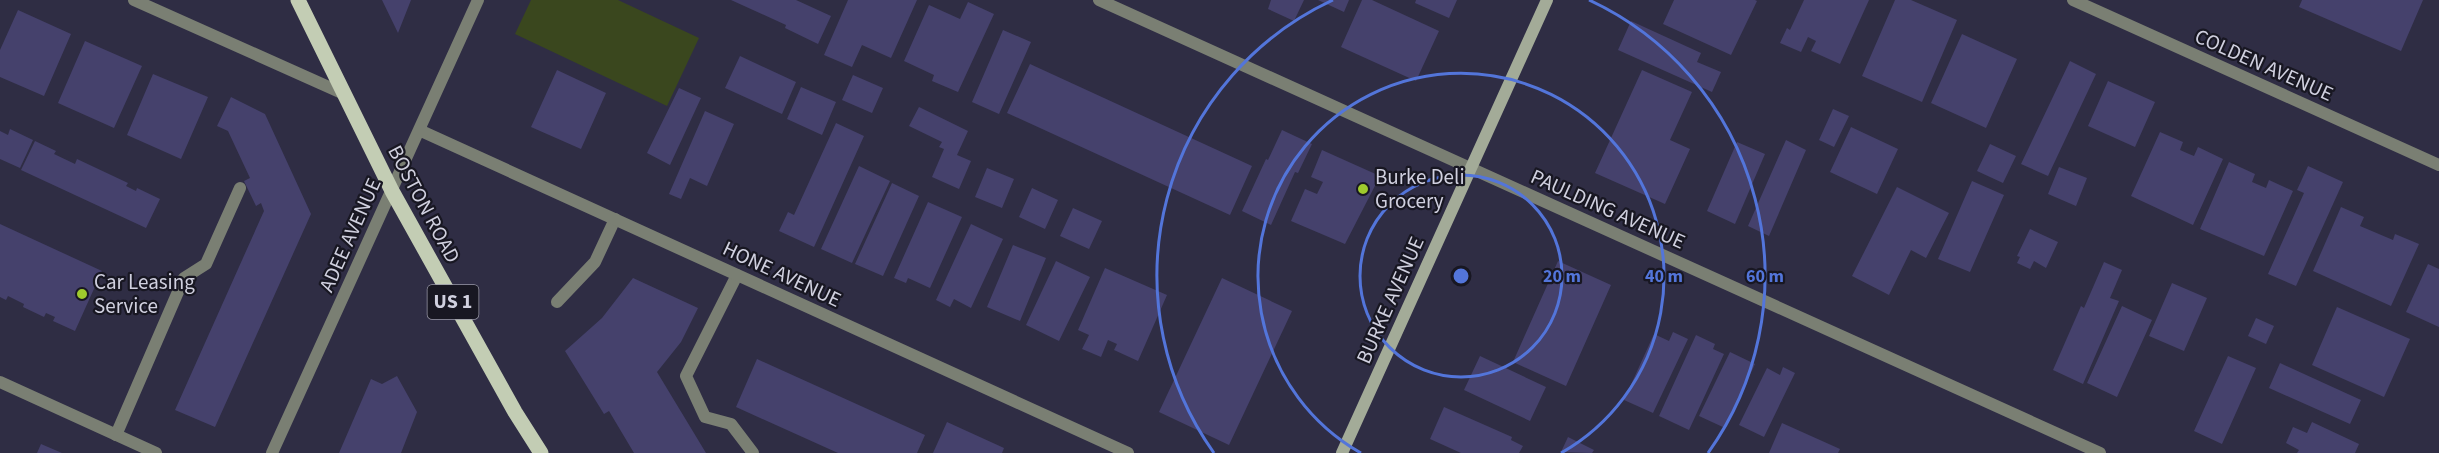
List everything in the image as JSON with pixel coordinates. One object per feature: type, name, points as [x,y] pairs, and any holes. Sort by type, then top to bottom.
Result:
[{"type":"main road","name":"BOSTON ROAD","points":[[298,0],[392,191],[515,412],[541,453]]},
{"type":"main road","name":"BURKE AVENUE","points":[[1342,453],[1547,0]]},
{"type":"street","points":[[134,0],[342,93]]},
{"type":"street","name":"ADEE AVENUE","points":[[272,453],[478,0]]},
{"type":"street","name":"PAULDING AVENUE","points":[[1099,0],[2100,453]]},
{"type":"street","name":"COLDEN AVENUE","points":[[2073,0],[2439,165]]},
{"type":"street","name":"HONE AVENUE","points":[[419,130],[1128,453]]},
{"type":"street","points":[[116,435],[184,278],[206,264],[240,188]]},
{"type":"street","points":[[557,302],[595,262],[615,219]]},
{"type":"street","points":[[737,275],[686,376],[705,417],[732,424],[753,453]]},
{"type":"street","points":[[0,382],[156,453]]},
{"type":"green space","points":[[531,0],[618,0],[699,38],[667,106],[515,34]]},
{"type":"building","points":[[382,0],[411,0],[398,33]]},
{"type":"building","points":[[731,0],[796,0],[831,16],[818,44],[785,28],[786,25]]},
{"type":"building","points":[[848,0],[917,0],[891,58],[862,45],[852,67],[824,55]]},
{"type":"building","points":[[1271,0],[1304,0],[1294,21],[1268,9]]},
{"type":"building","points":[[1318,0],[1349,0],[1344,12]]},
{"type":"building","points":[[1362,0],[1372,0],[1439,31],[1416,81],[1341,47]]},
{"type":"building","points":[[1416,0],[1457,0],[1449,18],[1415,3]]},
{"type":"building","points":[[1674,0],[1757,1],[1731,55],[1663,24]]},
{"type":"building","points":[[1804,0],[1869,0],[1840,64],[1811,51],[1816,41],[1808,37],[1801,52],[1780,43],[1787,28],[1790,30]]},
{"type":"building","points":[[1895,0],[1911,0],[1957,20],[1922,102],[1862,76]]},
{"type":"building","points":[[2302,0],[2423,0],[2401,51],[2299,7]]},
{"type":"building","points":[[968,2],[994,14],[958,92],[932,81],[934,75],[904,61],[929,5],[960,19]]},
{"type":"building","points":[[18,10],[71,34],[44,96],[0,77],[0,50]]},
{"type":"building","points":[[1631,21],[1701,53],[1697,62],[1721,72],[1712,92],[1618,50]]},
{"type":"building","points":[[1003,30],[1031,42],[999,114],[972,102]]},
{"type":"building","points":[[1962,34],[2017,59],[1986,128],[1931,103]]},
{"type":"building","points":[[85,41],[142,66],[114,128],[58,103]]},
{"type":"building","points":[[740,56],[796,82],[782,114],[725,88]]},
{"type":"building","points":[[2070,61],[2096,74],[2048,176],[2021,164]]},
{"type":"building","points":[[1030,64],[1252,166],[1230,215],[1007,113]]},
{"type":"building","points":[[557,70],[606,93],[581,149],[531,127]]},
{"type":"building","points":[[1642,70],[1692,92],[1670,140],[1690,149],[1665,204],[1595,173]]},
{"type":"building","points":[[153,74],[208,97],[181,159],[127,135]]},
{"type":"building","points":[[853,75],[883,88],[872,113],[842,100]]},
{"type":"building","points":[[2108,81],[2155,102],[2135,147],[2088,126]]},
{"type":"building","points":[[801,87],[836,102],[822,135],[787,119]]},
{"type":"building","points":[[679,88],[701,98],[670,165],[647,153]]},
{"type":"building","points":[[231,97],[265,114],[311,214],[215,427],[175,410],[264,211],[261,203],[256,206],[244,181],[250,178],[228,131],[217,126]]},
{"type":"building","points":[[919,107],[968,131],[957,155],[971,161],[959,189],[932,177],[944,149],[939,147],[942,142],[909,126]]},
{"type":"building","points":[[1833,109],[1849,116],[1834,147],[1819,140]]},
{"type":"building","points":[[705,111],[734,124],[707,186],[690,178],[681,199],[669,194]]},
{"type":"building","points":[[836,123],[864,136],[814,247],[779,231],[788,212],[794,215]]},
{"type":"building","points":[[1851,127],[1898,149],[1877,194],[1830,172]]},
{"type":"building","points":[[10,129],[33,140],[20,168],[0,159],[0,131],[8,135]]},
{"type":"building","points":[[1282,130],[1312,144],[1298,173],[1295,172],[1271,225],[1242,211]]},
{"type":"building","points":[[2160,132],[2183,142],[2180,150],[2189,154],[2194,156],[2198,147],[2223,159],[2193,225],[2131,196]]},
{"type":"building","points":[[1786,140],[1806,150],[1769,236],[1748,226]]},
{"type":"building","points":[[35,141],[75,164],[77,159],[128,183],[126,186],[136,191],[137,188],[160,199],[146,228],[21,170]]},
{"type":"building","points":[[1737,142],[1765,154],[1735,224],[1707,211]]},
{"type":"building","points":[[1990,144],[2016,156],[2003,183],[1977,171]]},
{"type":"building","points":[[1322,150],[1380,176],[1345,244],[1291,221],[1305,189],[1317,194],[1323,182],[1311,177]]},
{"type":"building","points":[[2229,162],[2255,174],[2252,182],[2266,188],[2269,180],[2293,191],[2264,256],[2200,229]]},
{"type":"building","points":[[859,166],[890,181],[852,263],[821,249]]},
{"type":"building","points":[[2308,166],[2343,182],[2296,286],[2268,274],[2304,193],[2297,190]]},
{"type":"building","points":[[2059,167],[2087,178],[2076,206],[2048,194]]},
{"type":"building","points":[[987,168],[1014,179],[1002,208],[975,197]]},
{"type":"building","points":[[1972,181],[2004,195],[1970,272],[1938,259]]},
{"type":"building","points":[[892,183],[919,196],[883,276],[855,264]]},
{"type":"building","points":[[1897,187],[1949,213],[1926,258],[1911,250],[1889,295],[1852,276]]},
{"type":"building","points":[[1032,188],[1058,200],[1045,229],[1019,217]]},
{"type":"building","points":[[928,202],[962,217],[930,288],[908,278],[906,283],[894,278]]},
{"type":"building","points":[[2341,207],[2364,217],[2360,226],[2393,240],[2395,234],[2419,244],[2391,306],[2313,271]]},
{"type":"building","points":[[1073,208],[1102,221],[1089,249],[1060,236]]},
{"type":"building","points":[[0,224],[102,271],[75,331],[53,321],[55,317],[46,313],[44,317],[23,307],[24,304],[8,296],[6,300],[0,297]]},
{"type":"building","points":[[971,224],[1003,239],[971,308],[954,299],[950,307],[936,300]]},
{"type":"building","points":[[2030,229],[2058,242],[2046,268],[2034,261],[2030,269],[2017,263],[2020,257],[2017,256]]},
{"type":"building","points":[[1013,245],[1046,258],[1020,321],[987,307]]},
{"type":"building","points":[[1056,261],[1090,277],[1059,341],[1026,325]]},
{"type":"building","points":[[1558,261],[1611,285],[1566,386],[1513,362]]},
{"type":"building","points":[[2104,262],[2122,270],[2110,298],[2119,301],[2083,384],[2053,370],[2081,306],[2084,308]]},
{"type":"building","points":[[2428,264],[2439,269],[2439,327],[2406,312]]},
{"type":"building","points":[[1105,268],[1167,295],[1138,361],[1114,350],[1117,344],[1108,340],[1101,357],[1082,349],[1089,335],[1078,330]]},
{"type":"building","points":[[633,278],[698,308],[681,342],[657,372],[706,453],[634,453],[609,411],[604,414],[565,351],[602,318]]},
{"type":"building","points":[[1222,278],[1292,311],[1229,445],[1159,412]]},
{"type":"building","points":[[2172,283],[2207,298],[2184,351],[2149,336]]},
{"type":"building","points":[[2122,306],[2152,320],[2117,397],[2087,383]]},
{"type":"building","points":[[2337,307],[2410,339],[2384,397],[2312,365]]},
{"type":"building","points":[[2256,318],[2274,326],[2266,344],[2248,336]]},
{"type":"building","points":[[1673,332],[1688,339],[1653,413],[1624,400],[1654,334],[1669,341]]},
{"type":"building","points":[[1696,335],[1715,344],[1713,349],[1724,354],[1689,430],[1659,416]]},
{"type":"building","points":[[1730,352],[1755,364],[1725,428],[1699,416]]},
{"type":"building","points":[[1480,356],[1546,387],[1530,421],[1464,390]]},
{"type":"building","points":[[2228,356],[2256,368],[2222,444],[2194,431]]},
{"type":"building","points":[[757,359],[925,435],[917,453],[838,453],[736,407]]},
{"type":"building","points":[[2280,363],[2361,400],[2350,424],[2269,388]]},
{"type":"building","points":[[1783,367],[1795,373],[1764,437],[1739,425],[1767,368],[1780,375]]},
{"type":"building","points":[[397,376],[417,412],[401,453],[339,453],[371,379],[382,384]]},
{"type":"building","points":[[1444,407],[1512,437],[1511,440],[1523,446],[1519,453],[1461,453],[1430,439]]},
{"type":"building","points":[[947,422],[1004,448],[1002,453],[933,453]]},
{"type":"building","points":[[2312,422],[2359,444],[2355,453],[2297,453],[2299,450],[2286,443],[2293,427],[2307,433]]},
{"type":"building","points":[[1782,423],[1840,449],[1838,453],[1769,453]]},
{"type":"building","points":[[1568,437],[1594,450],[1592,453],[1561,452]]},
{"type":"building","points":[[41,444],[62,453],[37,453]]},
{"type":"place","name":"Burke Deli Grocery","points":[[1363,189]]},
{"type":"place","name":"Car Leasing Service","points":[[82,294]]}]
